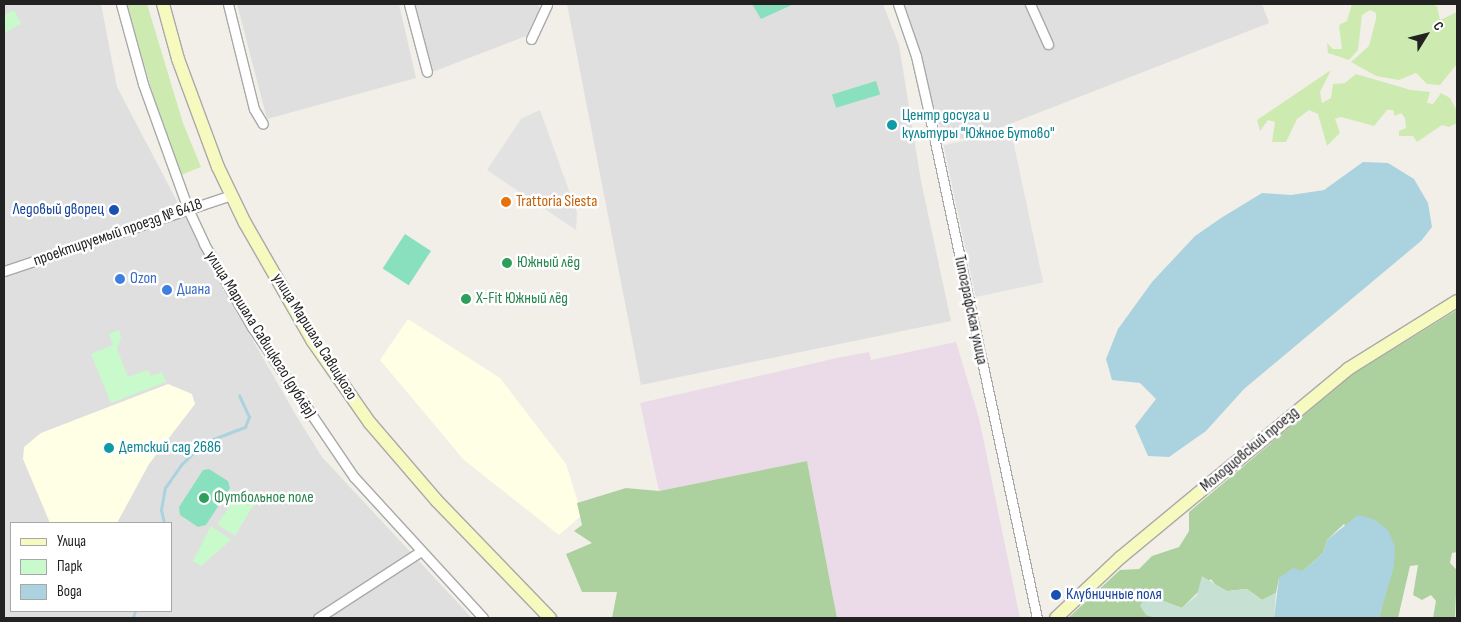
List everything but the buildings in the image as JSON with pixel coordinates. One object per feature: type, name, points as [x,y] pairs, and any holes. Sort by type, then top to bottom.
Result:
[{"type":"street","name":"улица Маршала Савицкого (дублёр)","points":[[121,4],[143,84],[188,209],[216,266],[282,374],[354,476],[483,618]]},
{"type":"street","name":"улица Маршала Савицкого","points":[[163,4],[200,121],[231,195],[282,291],[343,387],[437,501],[550,618]]},
{"type":"street","points":[[228,4],[254,110],[263,124]]},
{"type":"street","points":[[409,4],[427,72]]},
{"type":"street","name":"Типографская улица","points":[[898,4],[916,56],[928,109],[1037,618]]},
{"type":"street","points":[[1030,4],[1048,44]]},
{"type":"street","points":[[531,39],[545,5]]},
{"type":"street","name":"проектируемый проезд № 6418","points":[[4,271],[231,195]]},
{"type":"street","name":"Молодцовский проезд","points":[[1056,618],[1121,557],[1348,369],[1457,301]]},
{"type":"street","points":[[318,618],[421,551]]},
{"type":"shaded area","points":[[4,4],[101,4],[117,87],[221,285],[297,417],[322,457],[472,618],[4,618]]},
{"type":"shaded area","points":[[237,4],[399,4],[416,78],[267,119]]},
{"type":"shaded area","points":[[410,4],[537,4],[540,8],[526,36],[427,74]]},
{"type":"shaded area","points":[[567,4],[883,4],[899,45],[921,181],[951,321],[641,385]]},
{"type":"shaded area","points":[[903,4],[1262,4],[1269,23],[971,139],[943,137]]},
{"type":"shaded area","points":[[540,110],[577,213],[576,230],[487,170],[521,119]]},
{"type":"shaded area","points":[[1011,131],[1043,283],[976,297],[944,145]]},
{"type":"shaded area","points":[[408,319],[500,378],[566,464],[582,515],[559,535],[464,460],[380,360]]},
{"type":"shaded area","points":[[956,342],[979,418],[1020,618],[837,618],[807,461],[659,491],[640,403],[837,358],[869,352],[871,360]]},
{"type":"shaded area","points":[[168,384],[192,394],[195,404],[149,464],[118,522],[50,522],[23,459],[24,447],[41,433]]},
{"type":"shaded area","points":[[1202,576],[1227,591],[1247,589],[1262,600],[1276,593],[1274,618],[1155,618],[1146,615],[1140,606],[1145,598],[1155,598],[1182,608],[1197,595]]},
{"type":"green space","points":[[126,4],[147,4],[183,123],[201,167],[181,175],[163,128]]},
{"type":"green space","points":[[752,4],[794,4],[761,19]]},
{"type":"green space","points":[[1352,4],[1431,4],[1437,6],[1440,20],[1457,12],[1457,64],[1440,85],[1427,84],[1416,73],[1399,80],[1376,76],[1351,62],[1369,46],[1376,19],[1376,13],[1370,10],[1362,15],[1358,50],[1349,60],[1328,53],[1327,43],[1333,49],[1342,49],[1339,25],[1347,21]]},
{"type":"green space","points":[[14,10],[21,24],[4,33],[4,15]]},
{"type":"green space","points":[[1331,70],[1320,92],[1322,103],[1331,98],[1333,84],[1345,83],[1356,74],[1411,90],[1430,92],[1427,103],[1433,104],[1441,93],[1450,98],[1457,111],[1457,123],[1449,127],[1442,125],[1417,142],[1413,136],[1399,136],[1399,131],[1406,128],[1405,118],[1401,113],[1395,116],[1393,110],[1387,110],[1374,126],[1341,117],[1335,119],[1340,133],[1327,146],[1318,114],[1309,110],[1297,119],[1286,142],[1272,142],[1275,122],[1268,120],[1260,131],[1257,120]]},
{"type":"green space","points":[[876,81],[880,94],[836,108],[832,94]]},
{"type":"green space","points":[[405,234],[431,251],[409,285],[383,268]]},
{"type":"green space","points":[[1457,310],[1457,552],[1452,553],[1450,563],[1457,570],[1455,618],[1433,618],[1436,601],[1431,595],[1422,600],[1413,595],[1418,565],[1410,566],[1398,618],[1379,618],[1384,599],[1344,524],[1327,540],[1323,553],[1303,571],[1279,578],[1276,593],[1262,600],[1247,589],[1227,591],[1217,587],[1211,579],[1182,608],[1155,598],[1155,618],[1068,618],[1120,570],[1139,569],[1152,556],[1179,547],[1189,531],[1189,512],[1353,374]]},
{"type":"green space","points":[[119,330],[121,338],[117,349],[128,377],[148,370],[151,376],[162,372],[166,382],[111,403],[91,354],[113,345],[109,334]]},
{"type":"green space","points":[[807,461],[837,618],[612,618],[617,592],[582,592],[566,554],[592,543],[574,531],[582,525],[577,503],[626,488],[659,491]]},
{"type":"green space","name":"Футбольное поле","points":[[209,469],[228,481],[230,488],[206,525],[198,527],[180,515],[179,507],[203,470]]},
{"type":"green space","points":[[247,489],[258,497],[235,536],[217,524],[240,493]]},
{"type":"green space","points":[[211,526],[231,540],[201,566],[193,561]]},
{"type":"water","points":[[1363,162],[1388,163],[1414,179],[1428,203],[1432,227],[1421,241],[1244,389],[1206,431],[1169,457],[1148,456],[1135,426],[1156,399],[1140,383],[1112,380],[1106,359],[1118,329],[1152,282],[1195,236],[1262,193],[1291,195],[1324,190]]},
{"type":"water","points":[[1358,515],[1373,519],[1388,530],[1395,547],[1394,566],[1379,618],[1274,618],[1279,578],[1293,568],[1303,571],[1323,553],[1327,540]]},
{"type":"waterway","points":[[164,522],[161,510],[165,488],[182,464],[203,443],[245,427],[249,417],[239,396]]},
{"type":"waterway","points":[[133,618],[135,612]]},
{"type":"place","name":"Центр досуга и культуры \"Южное Бутово\"","points":[[892,125]]},
{"type":"place","name":"Trattoria Siesta","points":[[506,202]]},
{"type":"place","name":"Ледовый дворец","points":[[114,210]]},
{"type":"place","name":"Южный лёд","points":[[507,263]]},
{"type":"place","name":"Ozon","points":[[120,279]]},
{"type":"place","name":"Диана","points":[[167,290]]},
{"type":"place","name":"X-Fit Южный лёд","points":[[466,299]]},
{"type":"place","name":"Детский сад 2686","points":[[109,448]]},
{"type":"place","name":"Футбольное поле","points":[[204,498]]},
{"type":"place","name":"Клубничные поля","points":[[1056,595]]}]
